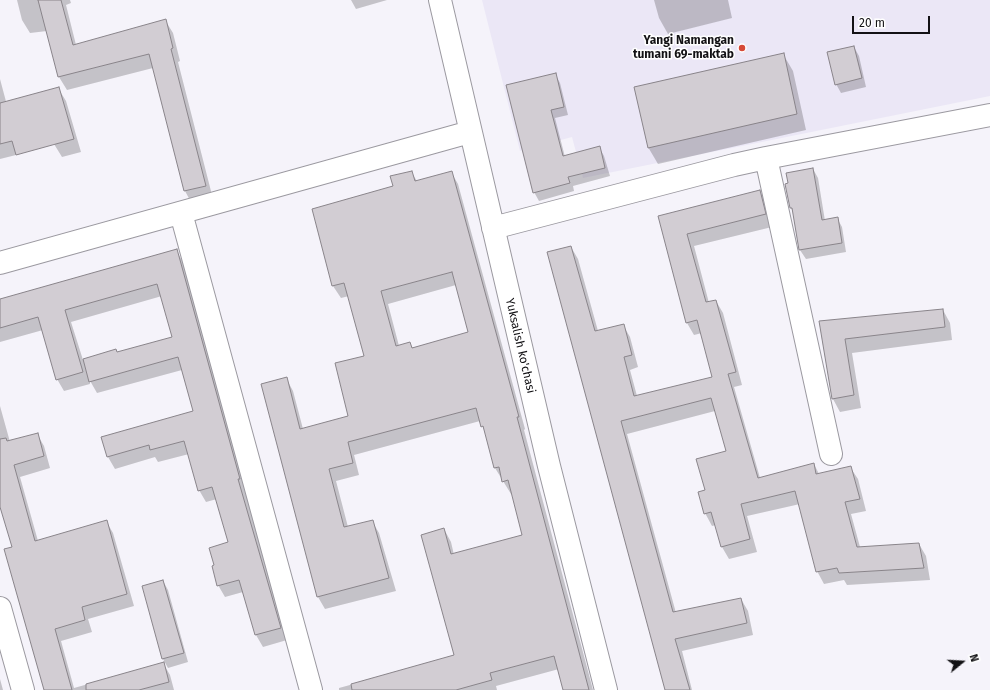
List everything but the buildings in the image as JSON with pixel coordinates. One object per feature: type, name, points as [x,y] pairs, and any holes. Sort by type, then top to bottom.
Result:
[{"type":"street","name":"Yuksalish ko'chasi","points":[[440,0],[549,466],[606,690]]},
{"type":"street","points":[[493,228],[734,165],[990,115]]},
{"type":"street","points":[[0,263],[470,132]]},
{"type":"street","points":[[766,158],[831,454]]},
{"type":"street","points":[[181,213],[311,690]]},
{"type":"street","points":[[0,608],[24,690]]},
{"type":"shaded area","name":"Yangi Namangan tumani 69-maktab","points":[[482,0],[990,0],[990,96],[583,178],[572,137],[520,151]]},
{"type":"place","name":"Yangi Namangan tumani 69-maktab","points":[[742,48]]}]
